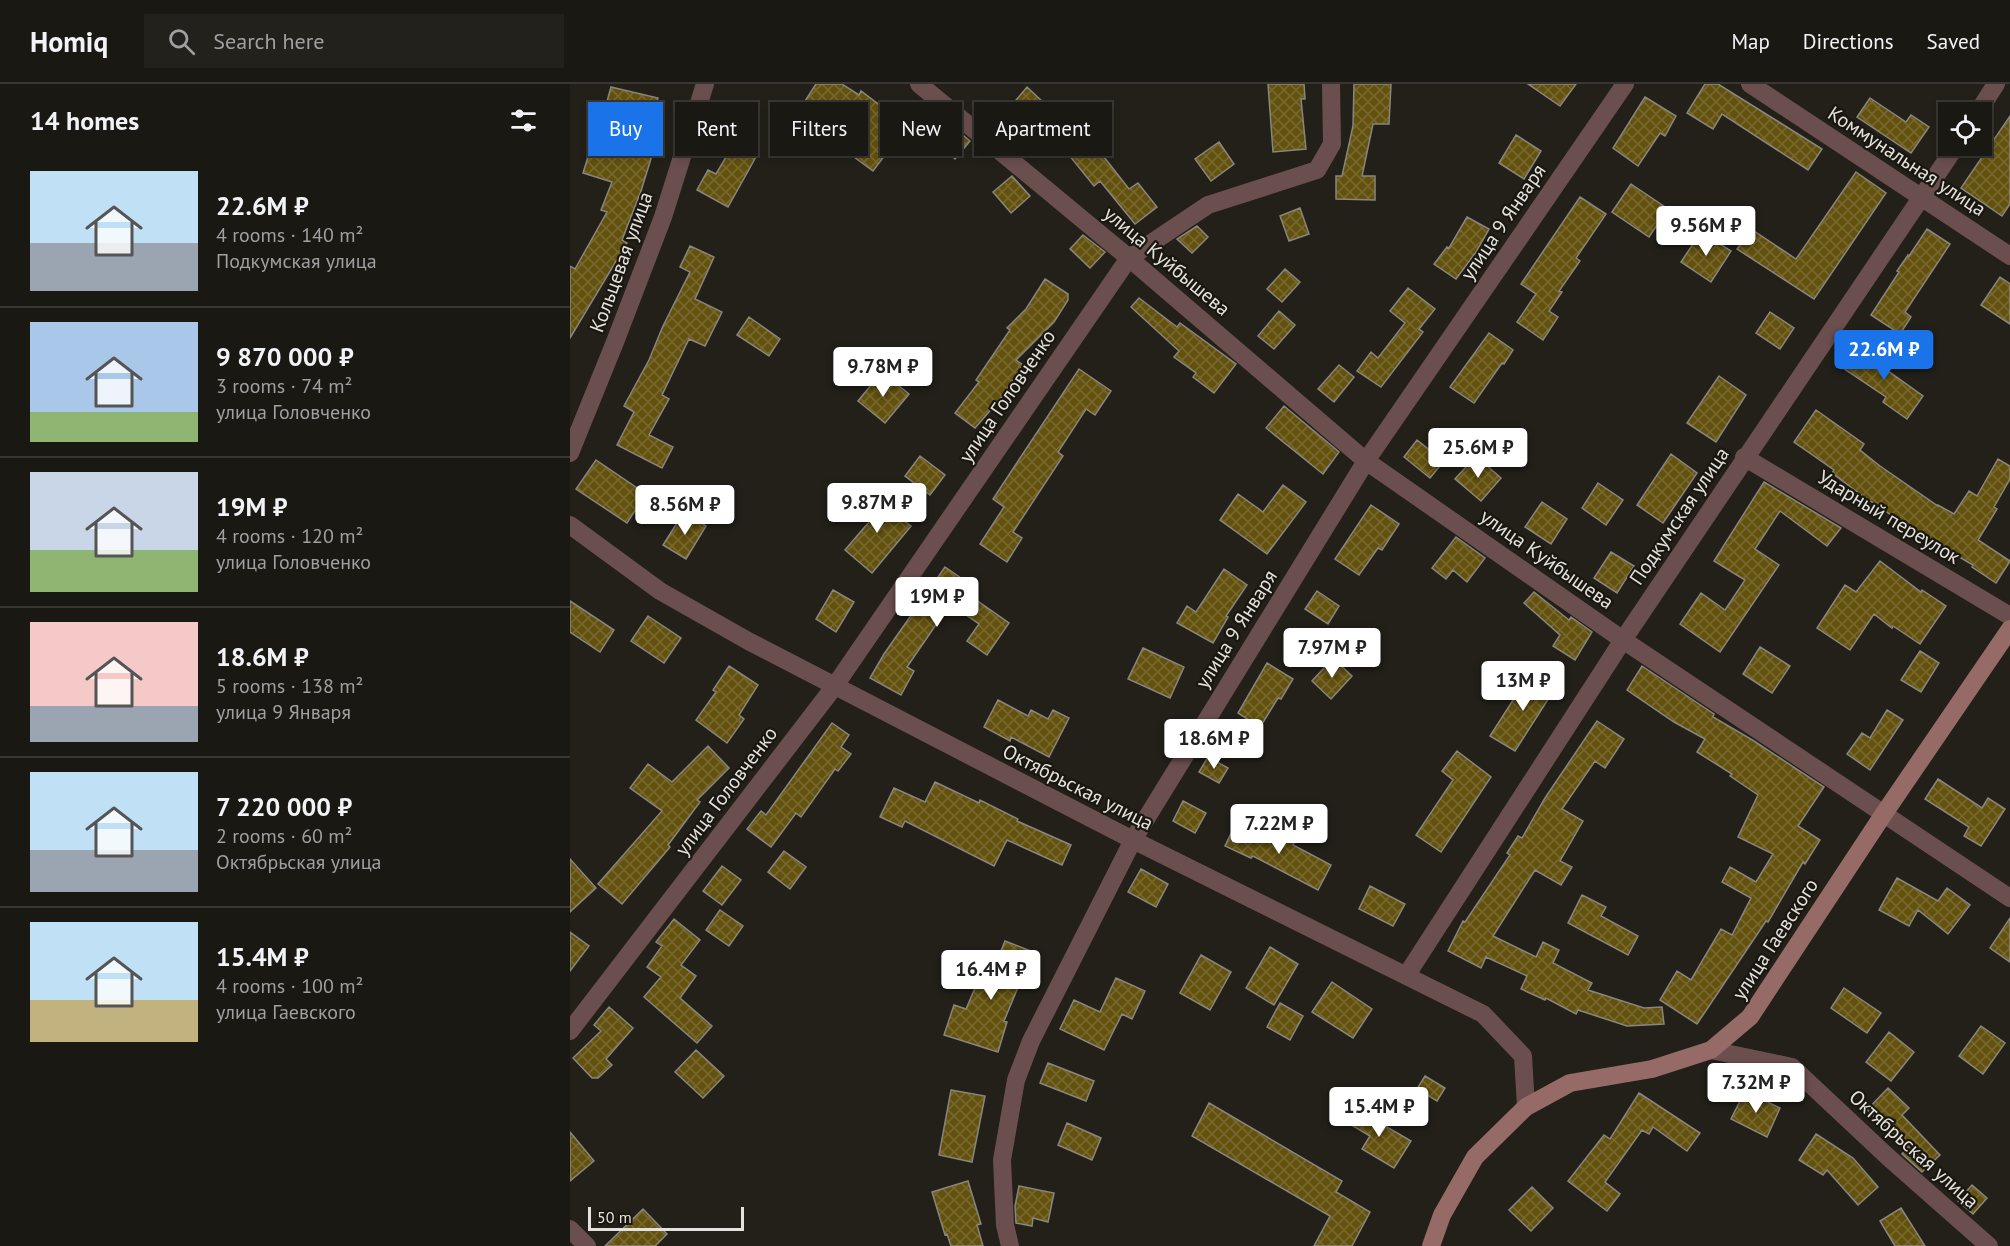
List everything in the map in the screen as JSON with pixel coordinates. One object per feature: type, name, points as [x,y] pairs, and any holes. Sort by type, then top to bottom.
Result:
[{"type":"main road","name":"улица Гаевского","points":[[1431,1246],[1442,1215],[1475,1157],[1526,1107],[1570,1083],[1652,1069],[1711,1050],[1750,1017],[1883,815],[2010,629]]},
{"type":"street","name":"Кольцевая улица","points":[[570,453],[663,217],[705,84]]},
{"type":"street","name":"улица Куйбышева","points":[[919,84],[1129,258],[1366,461],[1623,640],[2010,898]]},
{"type":"street","name":"улица Головченко","points":[[570,1031],[834,687],[1129,258],[1208,205],[1317,170],[1332,144],[1331,84]]},
{"type":"street","name":"улица 9 Января","points":[[1011,1246],[1005,1225],[1002,1160],[1016,1080],[1031,1041],[1133,840],[1366,461],[1625,84]]},
{"type":"street","name":"Коммунальная улица","points":[[1750,84],[2010,256]]},
{"type":"street","points":[[1984,102],[1996,84]]},
{"type":"street","name":"Подкумская улица","points":[[1406,976],[1744,457],[1949,156]]},
{"type":"street","name":"Ударный переулок","points":[[1744,457],[2010,616]]},
{"type":"street","name":"Октябрьская улица","points":[[570,525],[660,591],[834,687],[1133,840],[1483,1014],[1523,1056],[1526,1107]]},
{"type":"street","name":"Октябрьская улица","points":[[1711,1050],[1792,1067],[1888,1157],[1989,1246]]},
{"type":"street","points":[[570,1228],[587,1246]]},
{"type":"building","points":[[816,84],[842,84],[859,95],[861,91],[880,105],[880,156],[884,156],[873,171],[853,156],[868,156],[868,102],[805,101]]},
{"type":"building","points":[[1268,84],[1304,84],[1305,99],[1301,99],[1306,149],[1273,152]]},
{"type":"building","points":[[1354,84],[1391,84],[1389,124],[1373,124],[1362,176],[1375,176],[1375,200],[1336,199],[1336,176],[1342,176],[1353,126]]},
{"type":"building","points":[[1528,84],[1576,84],[1560,106]]},
{"type":"building","points":[[1705,84],[1718,84],[1822,149],[1808,170],[1722,114],[1713,129],[1687,113]]},
{"type":"building","points":[[611,87],[658,98],[657,102],[607,102]]},
{"type":"building","points":[[1027,87],[1043,102],[1014,102]]},
{"type":"building","points":[[1645,97],[1676,116],[1665,136],[1660,133],[1638,166],[1613,148]]},
{"type":"building","points":[[1870,98],[1906,122],[1911,115],[1929,127],[1911,153],[1857,117]]},
{"type":"building","points":[[2010,116],[2010,204],[2002,216],[1961,188],[1983,156],[1992,156],[1992,142]]},
{"type":"building","points":[[962,134],[970,141],[962,151]]},
{"type":"building","points":[[1516,135],[1541,151],[1524,179],[1499,163]]},
{"type":"building","points":[[1219,142],[1234,164],[1211,181],[1195,159]]},
{"type":"building","points":[[588,156],[652,156],[622,240],[627,243],[570,338],[570,266],[575,269],[607,212],[601,210],[612,182],[583,173]]},
{"type":"building","points":[[727,156],[756,156],[728,207],[697,190],[708,170],[716,174]]},
{"type":"building","points":[[1070,156],[1103,156],[1129,189],[1138,183],[1157,207],[1135,224],[1100,181],[1094,186]]},
{"type":"building","points":[[1856,172],[1886,193],[1814,299],[1737,249],[1751,229],[1796,259]]},
{"type":"building","points":[[1012,176],[1030,196],[1011,213],[993,192]]},
{"type":"building","points":[[1631,184],[1668,209],[1649,237],[1612,212]]},
{"type":"building","points":[[1580,197],[1606,214],[1576,258],[1580,261],[1559,291],[1562,292],[1549,311],[1558,317],[1543,340],[1517,322],[1536,294],[1521,284]]},
{"type":"building","points":[[1300,208],[1309,234],[1289,241],[1280,216]]},
{"type":"building","points":[[1467,217],[1489,229],[1476,252],[1456,279],[1434,264],[1447,247],[1449,248]]},
{"type":"building","points":[[1197,226],[1208,237],[1192,253],[1177,239]]},
{"type":"building","points":[[1927,229],[1950,244],[1905,312],[1911,317],[1900,334],[1871,315],[1899,272],[1897,271]]},
{"type":"building","points":[[1701,232],[1731,251],[1711,282],[1681,262]]},
{"type":"building","points":[[1083,235],[1105,252],[1090,268],[1070,249]]},
{"type":"building","points":[[690,246],[714,257],[695,299],[722,312],[705,346],[689,339],[662,395],[669,399],[649,435],[673,447],[662,468],[617,445],[634,412],[624,406],[649,360],[690,272],[680,267]]},
{"type":"building","points":[[1285,269],[1300,282],[1282,302],[1267,289]]},
{"type":"building","points":[[2000,277],[2010,284],[2010,324],[1981,305]]},
{"type":"building","points":[[1045,279],[1068,294],[1068,300],[1054,322],[1016,360],[1023,365],[1001,398],[975,428],[955,413],[979,382],[976,380],[1010,330],[1007,328],[1026,309]]},
{"type":"building","points":[[1408,288],[1435,309],[1419,329],[1423,332],[1381,387],[1357,371],[1371,352],[1378,358],[1405,323],[1390,311]]},
{"type":"building","points":[[1139,298],[1177,327],[1180,323],[1236,364],[1214,393],[1193,377],[1196,373],[1174,357],[1179,351],[1131,307]]},
{"type":"building","points":[[1279,311],[1295,325],[1274,349],[1258,336]]},
{"type":"building","points":[[1770,312],[1794,328],[1780,349],[1756,333]]},
{"type":"building","points":[[749,317],[780,339],[769,356],[737,335]]},
{"type":"building","points":[[1489,333],[1513,350],[1474,403],[1450,387]]},
{"type":"building","points":[[1872,348],[1890,360],[1884,368],[1923,396],[1907,419],[1883,402],[1886,397],[1843,368],[1856,349],[1866,356]]},
{"type":"building","points":[[1339,365],[1354,377],[1334,402],[1318,389]]},
{"type":"building","points":[[1079,369],[1111,391],[1095,415],[1086,409],[1058,452],[1063,456],[1013,532],[1022,538],[1007,562],[980,544],[1004,507],[993,499]]},
{"type":"building","points":[[882,372],[909,394],[885,423],[858,401]]},
{"type":"building","points":[[1719,376],[1746,395],[1716,442],[1687,423]]},
{"type":"building","points":[[1284,406],[1339,452],[1323,474],[1266,428]]},
{"type":"building","points":[[1816,410],[1864,444],[1860,450],[1880,466],[1938,506],[1954,514],[1969,491],[1977,496],[1998,459],[2010,466],[2010,479],[1994,507],[1997,509],[1978,540],[2010,561],[1996,583],[1972,567],[1973,565],[1912,529],[1860,494],[1832,473],[1834,470],[1794,442]]},
{"type":"building","points":[[1417,440],[1444,461],[1430,478],[1404,457]]},
{"type":"building","points":[[1671,454],[1697,473],[1663,523],[1637,505]]},
{"type":"building","points":[[920,456],[945,475],[930,495],[905,476]]},
{"type":"building","points":[[1476,456],[1501,478],[1481,501],[1455,479]]},
{"type":"building","points":[[596,460],[646,494],[627,523],[576,489]]},
{"type":"building","points":[[1764,482],[1841,528],[1827,546],[1780,511],[1755,549],[1779,565],[1720,652],[1680,624],[1701,593],[1725,610],[1745,580],[1714,561]]},
{"type":"building","points":[[1598,483],[1623,500],[1606,525],[1582,508]]},
{"type":"building","points":[[1283,485],[1306,502],[1267,554],[1220,520],[1238,494],[1263,512]]},
{"type":"building","points":[[871,495],[911,526],[872,573],[845,550],[869,522],[857,513]]},
{"type":"building","points":[[1542,502],[1567,519],[1551,544],[1525,527]]},
{"type":"building","points":[[1371,505],[1399,524],[1382,550],[1378,548],[1359,575],[1335,559]]},
{"type":"building","points":[[684,512],[706,526],[686,559],[663,545]]},
{"type":"building","points":[[1456,537],[1485,558],[1467,582],[1453,570],[1446,579],[1432,568]]},
{"type":"building","points":[[1611,552],[1634,566],[1617,593],[1594,578]]},
{"type":"building","points":[[1880,561],[1921,592],[1922,590],[1946,606],[1920,644],[1893,626],[1892,628],[1874,614],[1850,650],[1817,628],[1845,585],[1856,592]]},
{"type":"building","points":[[945,567],[977,589],[972,597],[1009,623],[987,655],[967,641],[979,624],[950,604],[907,667],[914,671],[901,695],[870,678],[884,654]]},
{"type":"building","points":[[1224,569],[1247,585],[1226,616],[1228,617],[1213,643],[1177,623],[1187,606],[1196,612]]},
{"type":"building","points":[[833,590],[854,602],[836,632],[816,619]]},
{"type":"building","points":[[1317,591],[1339,606],[1328,624],[1305,609]]},
{"type":"building","points":[[1534,592],[1569,620],[1571,617],[1592,632],[1575,660],[1553,646],[1560,635],[1524,603]]},
{"type":"building","points":[[570,601],[614,630],[600,652],[570,632]]},
{"type":"building","points":[[648,616],[681,638],[664,663],[631,641]]},
{"type":"building","points":[[1760,647],[1790,666],[1772,693],[1743,674]]},
{"type":"building","points":[[1143,648],[1184,667],[1170,698],[1128,679]]},
{"type":"building","points":[[1920,651],[1939,663],[1921,692],[1901,680]]},
{"type":"building","points":[[1333,658],[1352,676],[1331,699],[1312,681]]},
{"type":"building","points":[[1267,663],[1293,679],[1262,724],[1256,721],[1255,724],[1238,713]]},
{"type":"building","points":[[729,666],[758,685],[739,715],[744,719],[727,743],[696,720],[716,692],[713,690]]},
{"type":"building","points":[[1642,666],[1714,714],[1713,717],[1824,787],[1798,826],[1820,840],[1805,864],[1803,862],[1768,922],[1766,921],[1697,1024],[1660,1000],[1677,971],[1691,980],[1721,929],[1732,935],[1751,898],[1722,882],[1730,867],[1756,882],[1773,854],[1738,837],[1758,795],[1730,776],[1732,774],[1697,752],[1705,739],[1674,722],[1627,690]]},
{"type":"building","points":[[1531,672],[1556,687],[1515,751],[1490,736]]},
{"type":"building","points":[[998,700],[1028,716],[1031,710],[1048,719],[1053,710],[1069,718],[1049,757],[1011,737],[1010,741],[984,727]]},
{"type":"building","points":[[1887,710],[1903,720],[1870,770],[1847,754],[1862,733],[1870,738]]},
{"type":"building","points":[[1597,721],[1624,739],[1605,768],[1595,761],[1562,809],[1583,821],[1560,861],[1572,867],[1561,885],[1535,870],[1493,936],[1536,957],[1543,942],[1559,950],[1553,963],[1592,983],[1588,990],[1644,1008],[1662,1007],[1664,1024],[1627,1026],[1578,1010],[1576,1014],[1546,998],[1545,1000],[1521,989],[1527,976],[1486,957],[1481,968],[1448,951],[1463,921],[1465,922],[1510,855],[1507,853],[1518,836],[1522,838],[1545,798]]},
{"type":"building","points":[[832,723],[849,735],[841,747],[851,754],[838,771],[835,769],[801,817],[796,813],[771,847],[747,829],[761,811],[766,815]]},
{"type":"building","points":[[708,746],[729,768],[697,800],[700,802],[668,845],[670,847],[622,904],[598,884],[662,811],[630,788],[648,764],[672,782]]},
{"type":"building","points":[[1457,751],[1491,777],[1441,852],[1416,835],[1453,780],[1442,771]]},
{"type":"building","points":[[1208,757],[1228,768],[1219,783],[1199,772]]},
{"type":"building","points":[[1938,779],[1982,808],[1988,798],[2005,809],[1981,846],[1964,836],[1969,827],[1925,799]]},
{"type":"building","points":[[935,782],[979,803],[980,800],[1018,819],[1017,821],[1071,845],[1062,865],[1007,840],[994,866],[905,821],[902,827],[880,817],[894,788],[925,802]]},
{"type":"building","points":[[1183,801],[1206,813],[1195,833],[1173,821]]},
{"type":"building","points":[[1236,823],[1242,823],[1274,838],[1277,834],[1331,865],[1318,890],[1253,856],[1251,858],[1225,846]]},
{"type":"building","points":[[784,851],[806,867],[790,889],[768,872]]},
{"type":"building","points":[[570,859],[596,888],[570,912]]},
{"type":"building","points":[[722,866],[741,880],[722,905],[703,891]]},
{"type":"building","points":[[1141,869],[1168,884],[1156,907],[1128,892]]},
{"type":"building","points":[[1897,878],[1938,901],[1947,888],[1970,905],[1948,934],[1918,910],[1909,926],[1879,910]]},
{"type":"building","points":[[1370,886],[1405,904],[1393,926],[1359,909]]},
{"type":"building","points":[[1582,895],[1606,907],[1601,916],[1638,936],[1628,955],[1568,923]]},
{"type":"building","points":[[720,910],[743,926],[729,946],[706,930]]},
{"type":"building","points":[[2010,918],[2010,962],[1990,948]]},
{"type":"building","points":[[674,919],[700,940],[681,965],[696,976],[680,998],[712,1026],[697,1043],[644,997],[661,977],[647,967],[662,946],[656,942]]},
{"type":"building","points":[[570,932],[589,946],[570,971]]},
{"type":"building","points":[[1005,941],[1036,953],[1024,981],[1021,980],[1004,1021],[1007,1022],[998,1052],[944,1035],[954,1005],[966,1009],[981,974],[990,978]]},
{"type":"building","points":[[1270,947],[1298,964],[1274,1005],[1246,988]]},
{"type":"building","points":[[1201,955],[1231,972],[1210,1010],[1180,993]]},
{"type":"building","points":[[1116,978],[1145,991],[1132,1019],[1122,1014],[1104,1050],[1060,1029],[1074,1000],[1100,1012]]},
{"type":"building","points":[[1332,982],[1372,1009],[1353,1038],[1312,1012]]},
{"type":"building","points":[[1844,988],[1881,1013],[1867,1033],[1831,1008]]},
{"type":"building","points":[[1280,1003],[1303,1016],[1290,1040],[1267,1027]]},
{"type":"building","points":[[609,1007],[633,1028],[606,1059],[612,1065],[598,1078],[592,1078],[573,1058],[601,1031],[594,1025]]},
{"type":"building","points":[[1981,1026],[2005,1043],[1983,1074],[1959,1056]]},
{"type":"building","points":[[1889,1032],[1914,1052],[1891,1081],[1866,1062]]},
{"type":"building","points":[[696,1050],[724,1076],[703,1098],[675,1072]]},
{"type":"building","points":[[1048,1063],[1094,1081],[1086,1101],[1040,1083]]},
{"type":"building","points":[[1425,1076],[1445,1088],[1437,1101],[1417,1089]]},
{"type":"building","points":[[1888,1088],[1909,1108],[1902,1115],[1940,1155],[1922,1172],[1902,1154],[1908,1148],[1867,1110]]},
{"type":"building","points":[[951,1090],[985,1096],[972,1162],[939,1155]]},
{"type":"building","points":[[1745,1091],[1780,1108],[1767,1137],[1731,1119]]},
{"type":"building","points":[[1639,1093],[1700,1133],[1687,1151],[1653,1127],[1649,1134],[1642,1130],[1605,1182],[1620,1194],[1607,1211],[1568,1181],[1604,1135],[1610,1139]]},
{"type":"building","points":[[1209,1103],[1342,1181],[1336,1192],[1370,1212],[1352,1246],[1314,1246],[1330,1216],[1192,1136]]},
{"type":"building","points":[[1351,1106],[1411,1141],[1394,1168],[1362,1149],[1370,1136],[1343,1120]]},
{"type":"building","points":[[1067,1123],[1101,1138],[1092,1160],[1058,1145]]},
{"type":"building","points":[[570,1132],[594,1161],[570,1181]]},
{"type":"building","points":[[1816,1134],[1853,1158],[1878,1187],[1858,1205],[1827,1170],[1823,1175],[1799,1160]]},
{"type":"building","points":[[968,1181],[981,1224],[977,1225],[983,1246],[951,1246],[947,1234],[945,1235],[932,1192]]},
{"type":"building","points":[[1972,1185],[1987,1198],[1973,1214],[1958,1201]]},
{"type":"building","points":[[1019,1186],[1054,1193],[1048,1222],[1033,1218],[1032,1226],[1016,1223],[1015,1206]]},
{"type":"building","points":[[1532,1187],[1553,1208],[1531,1231],[1509,1210]]},
{"type":"building","points":[[1901,1208],[1925,1246],[1895,1246],[1880,1221]]},
{"type":"building","points":[[643,1209],[667,1234],[655,1246],[605,1246]]}]
